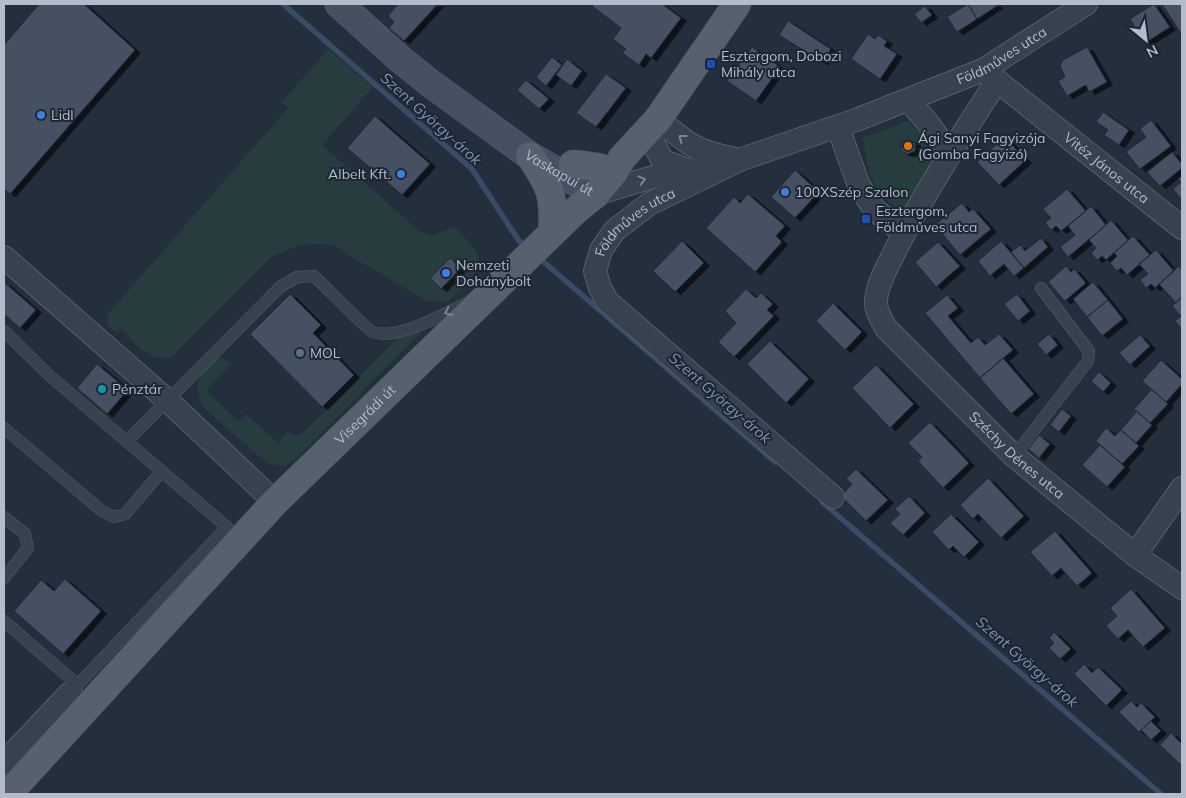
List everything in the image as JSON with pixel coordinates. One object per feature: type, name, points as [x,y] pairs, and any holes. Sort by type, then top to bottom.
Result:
[{"type":"main road","name":"Visegrádi út","points":[[8,794],[77,696],[233,533],[275,502],[492,291],[596,194],[614,172],[622,158],[655,123],[737,4]]},
{"type":"main road","name":"Vaskapui út","points":[[348,7],[400,59],[530,156],[596,194]]},
{"type":"main road","name":"Vaskapui út","points":[[467,108],[573,164],[590,180],[596,194]]},
{"type":"main road","points":[[530,156],[549,184],[554,212],[540,245]]},
{"type":"main road","points":[[573,164],[597,167],[614,172]]},
{"type":"street","name":"Földműves utca","points":[[833,497],[607,301],[595,271],[601,250],[615,230],[649,204],[742,159],[908,100],[990,75],[1086,4]]},
{"type":"street","name":"Földműves utca","points":[[876,301],[880,282],[904,233],[950,154],[990,75]]},
{"type":"street","name":"Vitéz János utca","points":[[990,75],[1182,228]]},
{"type":"street","points":[[908,100],[950,154]]},
{"type":"street","name":"Földműves utca","points":[[655,123],[706,153],[742,159]]},
{"type":"street","points":[[655,123],[654,145],[663,161],[689,170]]},
{"type":"street","points":[[838,126],[859,186],[875,210],[904,233]]},
{"type":"street","name":"Földműves utca","points":[[596,194],[655,176],[742,159]]},
{"type":"street","points":[[4,257],[167,400],[275,502]]},
{"type":"street","name":"Széchy Dénes utca","points":[[876,301],[878,316],[886,328],[1014,456],[1135,555],[1182,588]]},
{"type":"street","points":[[1135,555],[1182,488]]},
{"type":"street","name":"Visegrádi út","points":[[4,764],[77,696]]},
{"type":"lane","points":[[127,441],[280,287],[297,277],[314,276],[373,332],[388,333],[404,330],[429,321],[492,291]]},
{"type":"lane","points":[[1014,456],[1088,361],[1088,351],[1041,288]]},
{"type":"lane","points":[[4,331],[50,376],[233,533]]},
{"type":"lane","points":[[4,428],[102,511],[114,517],[125,514],[162,471]]},
{"type":"lane","points":[[4,517],[25,534],[28,548],[4,578]]},
{"type":"lane","points":[[4,621],[77,696]]},
{"type":"green space","points":[[328,49],[373,87],[322,145],[418,230],[430,236],[455,227],[467,240],[479,259],[479,266],[469,281],[448,302],[426,301],[332,245],[297,246],[271,257],[171,357],[156,357],[142,350],[120,327],[115,332],[108,325],[107,315],[288,108],[282,102]]},
{"type":"green space","points":[[908,121],[926,139],[934,160],[907,209],[901,211],[883,196],[872,180],[863,138]]},
{"type":"green space","points":[[417,329],[421,332],[296,459],[285,466],[268,464],[205,409],[200,400],[199,380],[207,365],[212,361],[222,358],[232,363],[206,391],[238,421],[246,414],[278,443],[288,432],[296,435],[304,432],[396,340],[408,332]]},
{"type":"building","name":"Lidl","points":[[39,4],[84,4],[135,50],[10,194],[4,189],[4,45]]},
{"type":"building","points":[[398,4],[438,4],[404,41],[389,28],[394,22],[388,16]]},
{"type":"building","points":[[594,4],[662,4],[681,18],[651,58],[646,54],[639,65],[622,53],[626,49],[613,39],[621,28],[592,6]]},
{"type":"building","points":[[968,4],[996,4],[997,6],[977,19]]},
{"type":"building","points":[[968,4],[977,19],[957,32],[947,17]]},
{"type":"building","points":[[1154,4],[1170,27],[1145,43],[1130,19]]},
{"type":"building","points":[[1162,4],[1182,4],[1182,35]]},
{"type":"building","points":[[925,6],[932,15],[921,23],[914,14]]},
{"type":"building","points":[[788,21],[831,49],[822,62],[779,35]]},
{"type":"building","points":[[868,34],[875,39],[878,35],[887,41],[884,46],[897,54],[880,79],[851,59]]},
{"type":"building","points":[[752,47],[780,67],[756,101],[727,81]]},
{"type":"building","points":[[1087,47],[1107,82],[1089,92],[1086,85],[1067,96],[1058,81],[1065,77],[1060,66],[1063,60]]},
{"type":"building","points":[[552,57],[562,65],[546,86],[536,77]]},
{"type":"building","points":[[567,59],[582,71],[571,86],[556,75]]},
{"type":"building","points":[[606,74],[626,88],[596,127],[576,113]]},
{"type":"building","points":[[526,80],[549,99],[539,109],[517,90]]},
{"type":"building","points":[[1103,112],[1129,130],[1119,145],[1104,135],[1108,130],[1096,122]]},
{"type":"building","points":[[375,116],[430,164],[402,195],[347,148]]},
{"type":"building","points":[[1151,120],[1171,146],[1140,169],[1126,152],[1146,137],[1140,129]]},
{"type":"building","points":[[1005,137],[1026,160],[999,185],[977,162]]},
{"type":"building","points":[[908,139],[915,143],[915,151],[908,154],[901,151],[901,143]]},
{"type":"building","points":[[1172,152],[1182,164],[1182,168],[1160,186],[1147,172]]},
{"type":"building","points":[[795,170],[819,192],[795,218],[771,197]]},
{"type":"building","points":[[1182,176],[1182,200],[1173,189],[1181,182],[1178,179]]},
{"type":"building","points":[[1067,189],[1086,211],[1061,231],[1056,226],[1051,230],[1045,223],[1051,218],[1043,209]]},
{"type":"building","points":[[748,194],[785,226],[776,236],[782,242],[755,272],[706,228],[734,197],[740,203]]},
{"type":"building","points":[[962,203],[969,212],[973,209],[991,229],[960,255],[935,225]]},
{"type":"building","points":[[1091,206],[1106,225],[1068,257],[1060,247],[1075,235],[1068,226]]},
{"type":"building","points":[[1111,220],[1128,240],[1106,260],[1102,256],[1097,260],[1091,253],[1096,248],[1089,240]]},
{"type":"building","points":[[1133,236],[1150,255],[1127,275],[1121,268],[1117,271],[1110,263],[1117,256],[1114,253]]},
{"type":"building","points":[[1041,238],[1048,247],[1024,268],[1011,252],[1020,245],[1025,251]]},
{"type":"building","points":[[682,241],[704,263],[675,292],[653,271]]},
{"type":"building","points":[[1001,241],[1024,268],[1014,276],[1004,264],[990,276],[978,261]]},
{"type":"building","points":[[938,242],[960,266],[936,287],[915,262]]},
{"type":"building","points":[[1156,250],[1174,271],[1155,288],[1151,284],[1146,288],[1140,280],[1148,274],[1139,264]]},
{"type":"building","name":"Nemzeti Dohánybolt","points":[[450,258],[461,268],[441,289],[430,278]]},
{"type":"building","points":[[1066,266],[1071,272],[1074,269],[1086,283],[1065,301],[1048,282]]},
{"type":"building","points":[[1179,266],[1182,271],[1182,297],[1176,303],[1159,284]]},
{"type":"building","points":[[4,282],[36,310],[20,328],[4,314]]},
{"type":"building","points":[[1093,282],[1108,300],[1087,317],[1073,299]]},
{"type":"building","points":[[746,289],[756,298],[761,293],[773,304],[767,310],[774,316],[734,357],[718,342],[736,323],[725,311]]},
{"type":"building","name":"MOL","points":[[290,294],[321,325],[313,333],[354,375],[322,407],[250,334]]},
{"type":"building","points":[[1017,294],[1030,311],[1018,321],[1004,304]]},
{"type":"building","points":[[947,295],[958,308],[948,316],[971,343],[978,337],[985,345],[999,334],[1013,350],[980,378],[925,313]]},
{"type":"building","points":[[1182,297],[1181,328],[1175,321],[1181,316],[1172,306]]},
{"type":"building","points":[[1108,300],[1123,319],[1102,336],[1087,317]]},
{"type":"building","points":[[833,303],[862,332],[845,350],[816,321]]},
{"type":"building","points":[[1049,334],[1058,345],[1046,355],[1037,344]]},
{"type":"building","points":[[1140,335],[1150,346],[1130,365],[1119,353]]},
{"type":"building","points":[[770,341],[809,379],[786,403],[747,364]]},
{"type":"building","points":[[1003,358],[1034,394],[1011,414],[980,378]]},
{"type":"building","points":[[1161,360],[1182,379],[1182,384],[1166,402],[1142,381]]},
{"type":"building","name":"Pénztár","points":[[97,364],[128,390],[107,414],[77,388]]},
{"type":"building","points":[[876,365],[914,404],[890,428],[852,388]]},
{"type":"building","points":[[1099,372],[1111,383],[1103,392],[1091,381]]},
{"type":"building","points":[[1152,389],[1168,404],[1150,423],[1134,409]]},
{"type":"building","points":[[1062,409],[1071,416],[1059,432],[1050,425]]},
{"type":"building","points":[[1137,411],[1152,425],[1136,443],[1121,430]]},
{"type":"building","points":[[930,422],[969,463],[943,488],[918,461],[922,457],[908,443]]},
{"type":"building","points":[[1106,428],[1115,436],[1121,430],[1139,446],[1122,464],[1096,441]]},
{"type":"building","points":[[1039,435],[1050,444],[1039,458],[1028,449]]},
{"type":"building","points":[[1100,445],[1125,467],[1107,487],[1082,465]]},
{"type":"building","points":[[856,469],[888,500],[866,521],[841,496],[852,484],[846,479]]},
{"type":"building","points":[[988,478],[1024,516],[1001,538],[978,514],[973,519],[960,505]]},
{"type":"building","points":[[909,496],[925,513],[903,535],[890,523],[900,514],[895,509]]},
{"type":"building","points":[[951,514],[979,542],[964,557],[953,546],[949,550],[932,532]]},
{"type":"building","points":[[1055,531],[1092,573],[1077,586],[1061,568],[1052,576],[1030,552]]},
{"type":"building","points":[[65,579],[101,611],[63,654],[14,611],[41,580],[54,591]]},
{"type":"building","points":[[1131,589],[1165,628],[1143,647],[1128,630],[1118,639],[1106,626],[1117,616],[1110,608]]},
{"type":"building","points":[[1054,632],[1071,649],[1060,659],[1049,648],[1054,643],[1049,638]]},
{"type":"building","points":[[1084,664],[1092,673],[1098,667],[1122,690],[1106,706],[1074,674]]},
{"type":"building","points":[[1131,701],[1137,707],[1141,703],[1155,717],[1139,732],[1119,712]]},
{"type":"building","points":[[1151,721],[1161,731],[1151,740],[1141,730]]},
{"type":"building","points":[[1171,733],[1182,744],[1182,766],[1160,745]]},
{"type":"waterway","name":"Szent György-árok","points":[[283,4],[472,169],[519,241],[527,248]]},
{"type":"waterway","name":"Szent György-árok","points":[[538,257],[775,462]]},
{"type":"waterway","name":"Szent György-árok","points":[[822,502],[1161,794]]},
{"type":"place","name":"Esztergom, Dobozi Mihály utca","points":[[711,64]]},
{"type":"place","name":"Lidl","points":[[41,115]]},
{"type":"place","name":"Ági Sanyi Fagyizója (Gomba Fagyizó)","points":[[908,146]]},
{"type":"place","name":"Albelt Kft.","points":[[401,174]]},
{"type":"place","name":"100XSzép Szalon","points":[[785,192]]},
{"type":"place","name":"Esztergom, Földműves utca","points":[[866,219]]},
{"type":"place","name":"Nemzeti Dohánybolt","points":[[446,273]]},
{"type":"place","name":"MOL","points":[[300,353]]},
{"type":"place","name":"Pénztár","points":[[102,389]]}]
